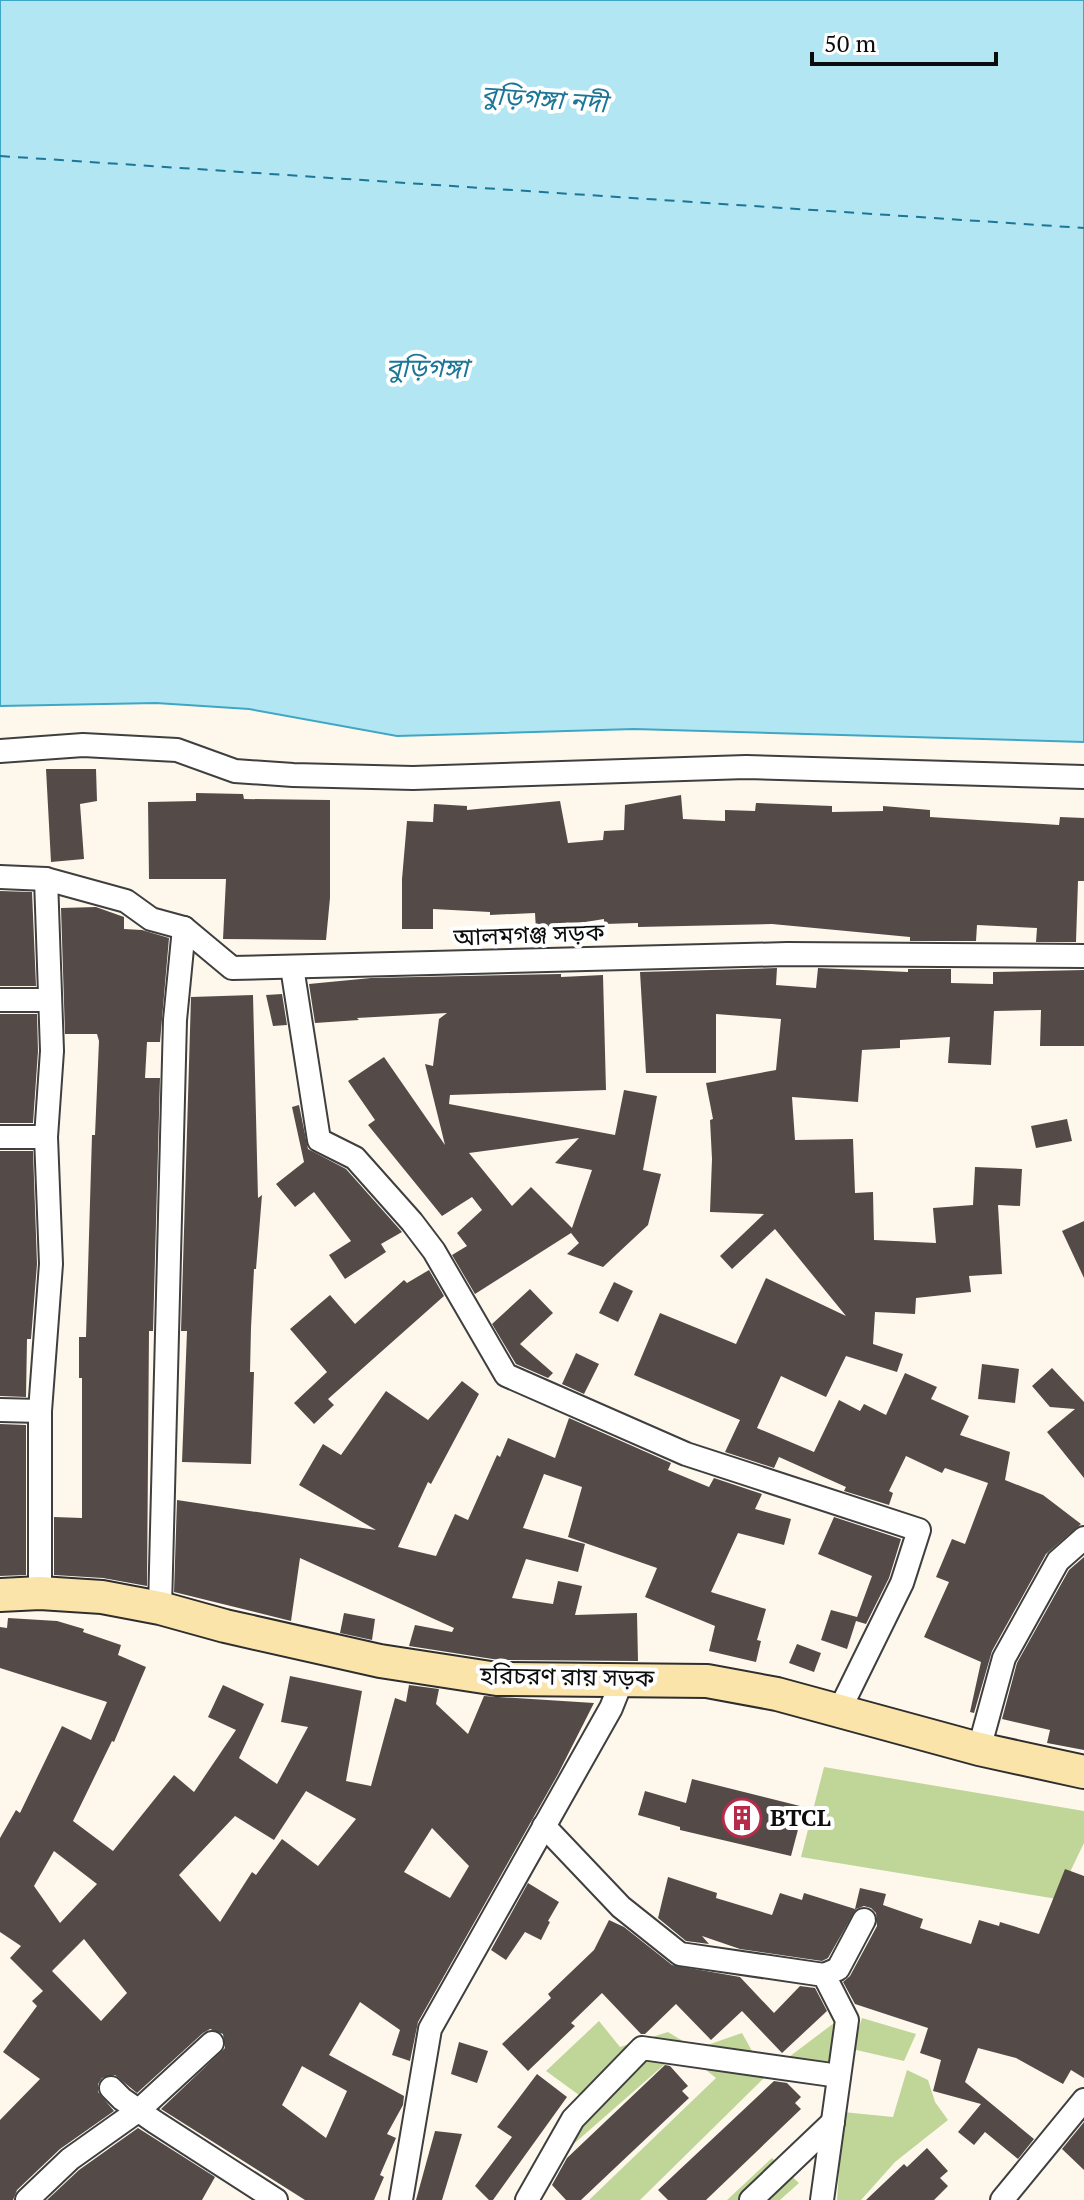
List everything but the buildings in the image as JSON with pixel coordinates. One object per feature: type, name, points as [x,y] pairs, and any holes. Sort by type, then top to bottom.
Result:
[{"type":"main road","name":"হরিচরণ রায় সড়ক","points":[[0,1595],[40,1593],[102,1597],[380,1661],[497,1679],[707,1681],[777,1694],[979,1749],[1084,1772]]},
{"type":"street","points":[[0,751],[83,745],[177,750],[235,771],[413,778],[746,767],[1084,777]]},
{"type":"street","name":"আলমগঞ্জ সড়ক","points":[[0,877],[46,879],[126,901],[151,919],[184,928],[232,968],[787,954],[1084,956]]},
{"type":"street","points":[[40,1593],[40,1411],[51,1264],[46,1137],[52,1051],[46,879]]},
{"type":"street","points":[[160,1608],[175,1020],[184,928]]},
{"type":"street","points":[[292,967],[319,1140],[355,1158],[412,1222],[434,1251],[506,1375],[686,1454],[919,1530],[902,1583],[839,1711]]},
{"type":"street","points":[[0,1000],[50,1000]]},
{"type":"street","points":[[0,1137],[46,1137]]},
{"type":"street","points":[[0,1410],[40,1411]]},
{"type":"street","points":[[979,1749],[1004,1658],[1058,1561],[1084,1538]]},
{"type":"street","points":[[401,2200],[430,2029],[611,1708],[623,1678]]},
{"type":"street","points":[[544,1826],[621,1907],[680,1954],[824,1975],[838,1969],[864,1920]]},
{"type":"street","points":[[822,2200],[847,2020],[824,1975]]},
{"type":"street","points":[[27,2200],[70,2159],[139,2110],[212,2043]]},
{"type":"street","points":[[527,2200],[573,2119],[642,2048],[839,2076]]},
{"type":"street","points":[[111,2088],[139,2110],[276,2200]]},
{"type":"street","points":[[1002,2200],[1084,2100]]},
{"type":"street","points":[[751,2200],[833,2122]]},
{"type":"green space","points":[[824,1767],[1084,1811],[1084,1843],[1057,1899],[801,1857]]},
{"type":"green space","points":[[862,2018],[916,2034],[904,2061],[852,2049]]},
{"type":"green space","points":[[599,2021],[620,2047],[668,2032],[696,2049],[742,2033],[766,2076],[640,2200],[589,2200],[716,2078],[681,2050],[561,2155],[547,2143],[579,2095],[546,2071]]},
{"type":"green space","points":[[834,2023],[834,2063],[809,2074],[781,2063]]},
{"type":"green space","points":[[907,2070],[928,2080],[935,2102],[948,2120],[895,2162],[861,2200],[837,2200],[843,2112],[893,2117]]},
{"type":"green space","points":[[772,2158],[799,2183],[780,2200],[727,2200]]},
{"type":"water","name":"বুড়িগঙ্গা","points":[[0,0],[1084,0],[1084,742],[634,729],[397,736],[249,709],[156,703],[0,706]]},
{"type":"ferry route","points":[[0,156],[1084,228]]},
{"type":"place","name":"BTCL","points":[[742,1818]]},
{"type":"water label","name":"বুড়িগঙ্গা নদী","points":[[544,99]]}]
